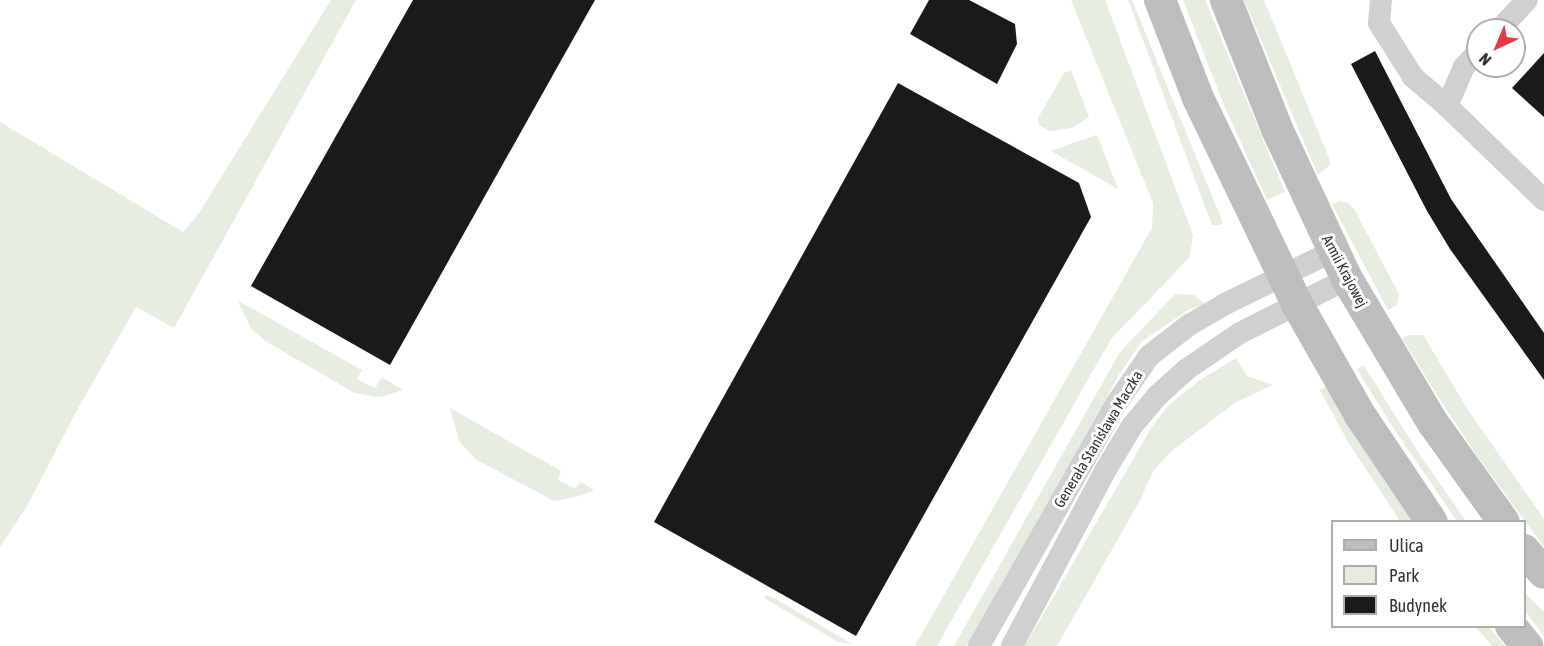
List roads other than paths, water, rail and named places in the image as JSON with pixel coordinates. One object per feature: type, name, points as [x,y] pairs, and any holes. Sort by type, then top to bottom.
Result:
[{"type":"main road","points":[[1160,0],[1198,98],[1297,304],[1360,415],[1431,520]]},
{"type":"main road","name":"Armii Krajowej","points":[[1226,0],[1276,129],[1347,279],[1433,423],[1503,520]]},
{"type":"main road","points":[[1526,552],[1544,573]]},
{"type":"main road","points":[[1512,628],[1527,646]]},
{"type":"street","points":[[1381,0],[1379,23],[1413,77],[1447,106],[1544,200]]},
{"type":"street","points":[[1510,18],[1527,0]]},
{"type":"street","points":[[1447,106],[1466,65]]},
{"type":"street","name":"Generała Stanisława Maczka","points":[[979,646],[1138,369],[1168,339],[1189,325],[1333,251]]},
{"type":"street","name":"Generała Stanisława Maczka","points":[[1012,646],[1105,471],[1143,411],[1171,382],[1219,347],[1347,279]]}]
